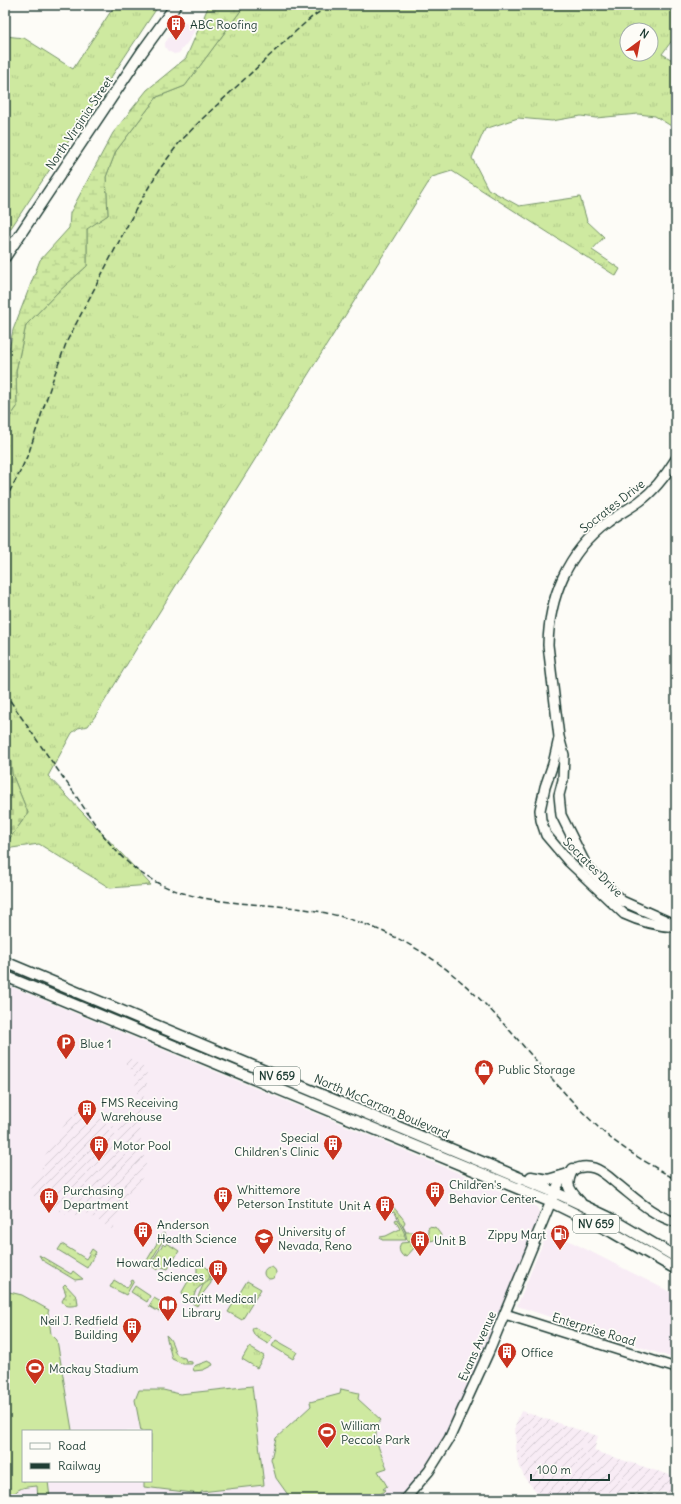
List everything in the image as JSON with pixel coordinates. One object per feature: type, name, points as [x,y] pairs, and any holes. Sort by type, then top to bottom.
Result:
[{"type":"main road","name":"North Virginia Street","points":[[5,257],[142,52],[176,5]]},
{"type":"main road","name":"North McCarran Boulevard","points":[[5,962],[507,1172],[553,1197],[676,1269]]},
{"type":"main road","name":"North McCarran Boulevard","points":[[5,976],[553,1197],[582,1205],[623,1226],[676,1257]]},
{"type":"main road","points":[[507,1172],[543,1180],[569,1172],[569,1189],[582,1205]]},
{"type":"street","name":"Socrates Drive","points":[[676,459],[668,473],[651,492],[605,524],[585,544],[570,564],[558,589],[550,616],[548,645],[559,737],[564,755],[563,780],[559,795],[561,815],[587,866],[622,901],[676,926]]},
{"type":"street","name":"Socrates Drive","points":[[559,737],[540,810],[541,820],[546,835],[569,862],[624,914],[635,919],[660,926],[676,926]]},
{"type":"street","points":[[553,1197],[559,1183],[569,1172],[589,1167],[600,1171],[654,1212],[676,1222]]},
{"type":"street","name":"Evans Avenue","points":[[405,1499],[429,1471],[449,1439],[553,1197]]},
{"type":"street","name":"Enterprise Road","points":[[504,1314],[676,1368]]},
{"type":"shaded area","points":[[181,20],[195,29],[191,38],[179,53],[174,54],[168,51],[165,47],[165,43]]},
{"type":"shaded area","name":"University of Nevada, Reno","points":[[5,984],[537,1207],[539,1217],[449,1431],[435,1457],[401,1499],[5,1499]]},
{"type":"shaded area","points":[[128,1057],[143,1067],[147,1074],[147,1083],[142,1103],[140,1124],[141,1143],[146,1164],[143,1176],[112,1229],[84,1212],[80,1218],[68,1210],[65,1215],[29,1193],[42,1170],[41,1162],[77,1105],[120,1130],[138,1099],[134,1076],[129,1066],[125,1063]]},
{"type":"shaded area","points":[[548,1230],[676,1295],[676,1359],[517,1306]]},
{"type":"shaded area","points":[[521,1411],[598,1436],[594,1451],[676,1477],[676,1492],[590,1493],[552,1497],[537,1492],[526,1480],[520,1468],[516,1449],[515,1426]]},
{"type":"green space","points":[[115,5],[159,5],[5,237],[5,36],[24,38],[73,69]]},
{"type":"green space","points":[[209,5],[245,5],[185,86],[157,97],[116,151],[106,177],[108,215],[87,229],[87,266],[57,293],[26,325],[16,371],[17,407],[10,417],[5,415],[5,370],[13,330],[40,260],[69,228],[70,213],[113,133],[147,90],[186,58]]},
{"type":"green space","points":[[245,5],[676,5],[676,35],[662,54],[676,62],[676,129],[655,116],[638,114],[596,118],[581,116],[552,121],[518,118],[485,129],[472,158],[488,189],[519,206],[580,197],[587,221],[604,237],[592,250],[620,269],[616,276],[452,171],[432,177],[98,712],[88,726],[78,728],[72,733],[48,776],[151,885],[110,888],[39,844],[5,849],[5,845],[28,813],[12,774],[11,762],[5,744],[5,433],[10,417],[17,407],[16,371],[26,325],[57,293],[87,266],[87,228],[108,215],[106,177],[116,151],[157,97],[185,86]]},
{"type":"green space","points":[[5,744],[11,762],[12,774],[28,813],[5,845]]},
{"type":"green space","points":[[390,1205],[392,1205],[404,1220],[405,1222],[403,1226],[406,1232],[413,1232],[416,1239],[410,1241],[407,1240],[405,1231],[394,1211],[386,1214],[384,1210],[390,1209]]},
{"type":"green space","points":[[397,1219],[404,1232],[406,1240],[382,1240],[380,1237],[386,1236],[400,1229],[395,1220]]},
{"type":"green space","points":[[431,1226],[433,1228],[435,1227],[441,1235],[440,1238],[431,1241],[428,1234],[428,1228]]},
{"type":"green space","points":[[163,1233],[166,1235],[149,1264],[146,1262]]},
{"type":"green space","points":[[418,1240],[421,1241],[420,1249],[415,1247],[407,1256],[405,1255],[404,1257],[401,1254],[401,1243]]},
{"type":"green space","points":[[167,1243],[179,1251],[168,1269],[162,1267],[157,1270],[150,1265],[163,1244],[165,1246]]},
{"type":"green space","points":[[62,1244],[86,1259],[92,1249],[96,1252],[87,1268],[58,1250]]},
{"type":"green space","points":[[39,1255],[71,1274],[73,1271],[83,1279],[75,1280],[42,1260]]},
{"type":"green space","points":[[202,1263],[208,1269],[210,1276],[208,1280],[196,1290],[193,1299],[189,1301],[183,1297],[182,1292],[190,1278],[197,1274],[197,1267]]},
{"type":"green space","points":[[268,1267],[272,1267],[276,1273],[272,1279],[268,1279],[264,1275],[264,1271]]},
{"type":"green space","points":[[213,1270],[217,1272],[201,1296],[202,1297],[197,1306],[192,1303],[198,1297],[203,1285],[210,1280]]},
{"type":"green space","points":[[114,1280],[127,1288],[132,1280],[134,1281],[126,1295],[110,1287]]},
{"type":"green space","points":[[247,1281],[261,1289],[242,1320],[228,1312]]},
{"type":"green space","points":[[65,1284],[77,1297],[78,1305],[69,1306],[63,1303],[62,1301],[66,1294],[63,1286]]},
{"type":"green space","points":[[135,1286],[150,1296],[147,1302],[131,1292]]},
{"type":"green space","name":"Mackay Stadium","points":[[5,1291],[22,1295],[49,1310],[51,1334],[57,1340],[72,1430],[22,1430],[22,1482],[48,1482],[50,1498],[38,1499],[37,1486],[22,1488],[13,1495],[12,1499],[5,1499]]},
{"type":"green space","points":[[154,1298],[166,1305],[159,1312],[149,1306]]},
{"type":"green space","points":[[254,1327],[272,1337],[268,1344],[255,1336],[252,1330]]},
{"type":"green space","points":[[166,1335],[171,1341],[175,1352],[181,1357],[185,1358],[186,1361],[192,1362],[192,1364],[183,1364],[172,1359]]},
{"type":"green space","points":[[276,1340],[297,1352],[293,1359],[272,1346]]},
{"type":"green space","points":[[249,1347],[264,1356],[257,1368],[242,1359]]},
{"type":"green space","points":[[208,1361],[213,1365],[203,1370],[194,1371],[194,1366]]},
{"type":"green space","points":[[252,1386],[264,1485],[201,1492],[201,1494],[144,1487],[144,1482],[152,1482],[152,1430],[141,1430],[135,1400],[139,1390],[163,1390],[180,1394]]},
{"type":"green space","name":"William Peccole Park","points":[[341,1389],[359,1393],[358,1399],[381,1420],[376,1431],[376,1437],[387,1468],[378,1471],[387,1486],[383,1489],[385,1490],[375,1499],[291,1499],[276,1478],[271,1459],[276,1438],[311,1406],[310,1402],[340,1394]]},
{"type":"railway","points":[[5,500],[29,452],[67,341],[137,207],[159,170],[179,143],[202,119],[296,31],[312,17],[330,5]]},
{"type":"railway","points":[[5,693],[111,845],[130,865],[141,873],[160,884],[179,892],[199,897],[220,901],[304,909],[336,915],[382,931],[425,954],[450,972],[472,992],[515,1036],[555,1083],[597,1126],[625,1149],[676,1180]]},
{"type":"railway","points":[[566,1499],[621,1495],[676,1496]]},
{"type":"place","name":"ABC Roofing","points":[[176,41]]},
{"type":"place","name":"Blue 1","points":[[66,1060]]},
{"type":"place","name":"Public Storage","points":[[484,1086]]},
{"type":"place","name":"FMS Receiving Warehouse","points":[[87,1126]]},
{"type":"place","name":"Special Children's Clinic","points":[[333,1161]]},
{"type":"place","name":"Motor Pool","points":[[99,1162]]},
{"type":"place","name":"Children's Behavior Center","points":[[435,1208]]},
{"type":"place","name":"Whittemore Peterson Institute","points":[[223,1213]]},
{"type":"place","name":"Purchasing Department","points":[[49,1214]]},
{"type":"place","name":"Unit A","points":[[385,1222]]},
{"type":"place","name":"Anderson Health Science","points":[[143,1248]]},
{"type":"place","name":"Zippy Mart","points":[[560,1251]]},
{"type":"place","name":"University of Nevada, Reno","points":[[264,1255]]},
{"type":"place","name":"Unit B","points":[[420,1257]]},
{"type":"place","name":"Howard Medical Sciences","points":[[218,1286]]},
{"type":"place","name":"Savitt Medical Library","points":[[168,1322]]},
{"type":"place","name":"Neil J. Redfield Building","points":[[132,1344]]},
{"type":"place","name":"Office","points":[[507,1369]]},
{"type":"place","name":"Mackay Stadium","points":[[35,1385]]},
{"type":"place","name":"William Peccole Park","points":[[327,1449]]}]
